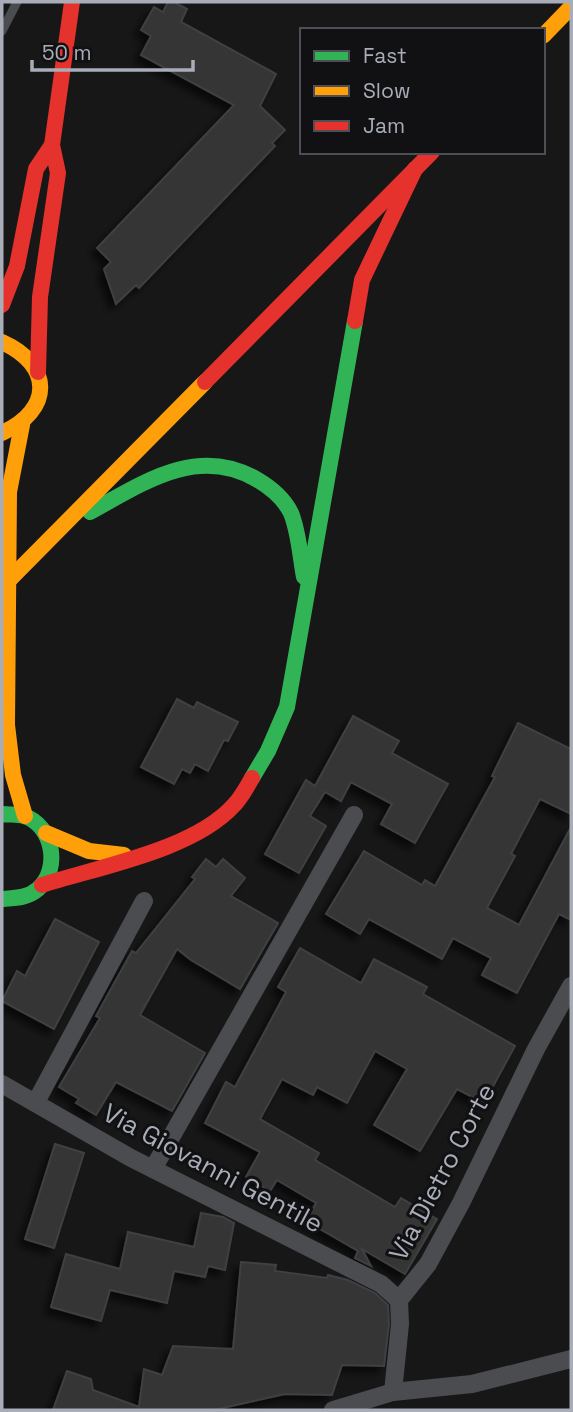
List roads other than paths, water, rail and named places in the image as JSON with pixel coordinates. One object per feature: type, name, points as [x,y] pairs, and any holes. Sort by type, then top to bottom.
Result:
[{"type":"main road","points":[[2,433],[22,425],[32,414],[38,401],[40,297],[58,173],[52,145],[72,2]]},
{"type":"main road","points":[[545,34],[571,7]]},
{"type":"main road","points":[[2,305],[17,265],[36,169],[52,145]]},
{"type":"main road","points":[[4,583],[63,527],[430,154]]},
{"type":"main road","points":[[42,885],[77,873],[139,858],[200,830],[232,808],[271,748],[287,707],[362,280],[415,169]]},
{"type":"main road","points":[[2,342],[24,352],[38,372]]},
{"type":"main road","points":[[22,425],[9,492],[7,725],[13,775],[25,816]]},
{"type":"main road","points":[[63,527],[160,475],[194,464],[223,465],[254,476],[284,503],[290,514],[307,592]]},
{"type":"main road","points":[[2,814],[25,816],[37,823],[46,833],[53,854],[52,865],[42,885],[32,894],[19,899],[2,914]]},
{"type":"main road","points":[[46,833],[89,851],[139,858]]},
{"type":"main road","points":[[2,899],[19,899]]},
{"type":"street","points":[[153,1169],[354,815]]},
{"type":"street","points":[[36,1102],[144,901]]},
{"type":"street","name":"Via Dietro Corte","points":[[393,1392],[400,1324],[399,1300],[428,1264],[571,985]]},
{"type":"street","name":"Via Giovanni Gentile","points":[[2,1084],[153,1169],[381,1284],[399,1300]]},
{"type":"street","points":[[333,1410],[393,1392],[472,1384],[571,1359]]},
{"type":"lane","points":[[2,30],[17,2]]}]
